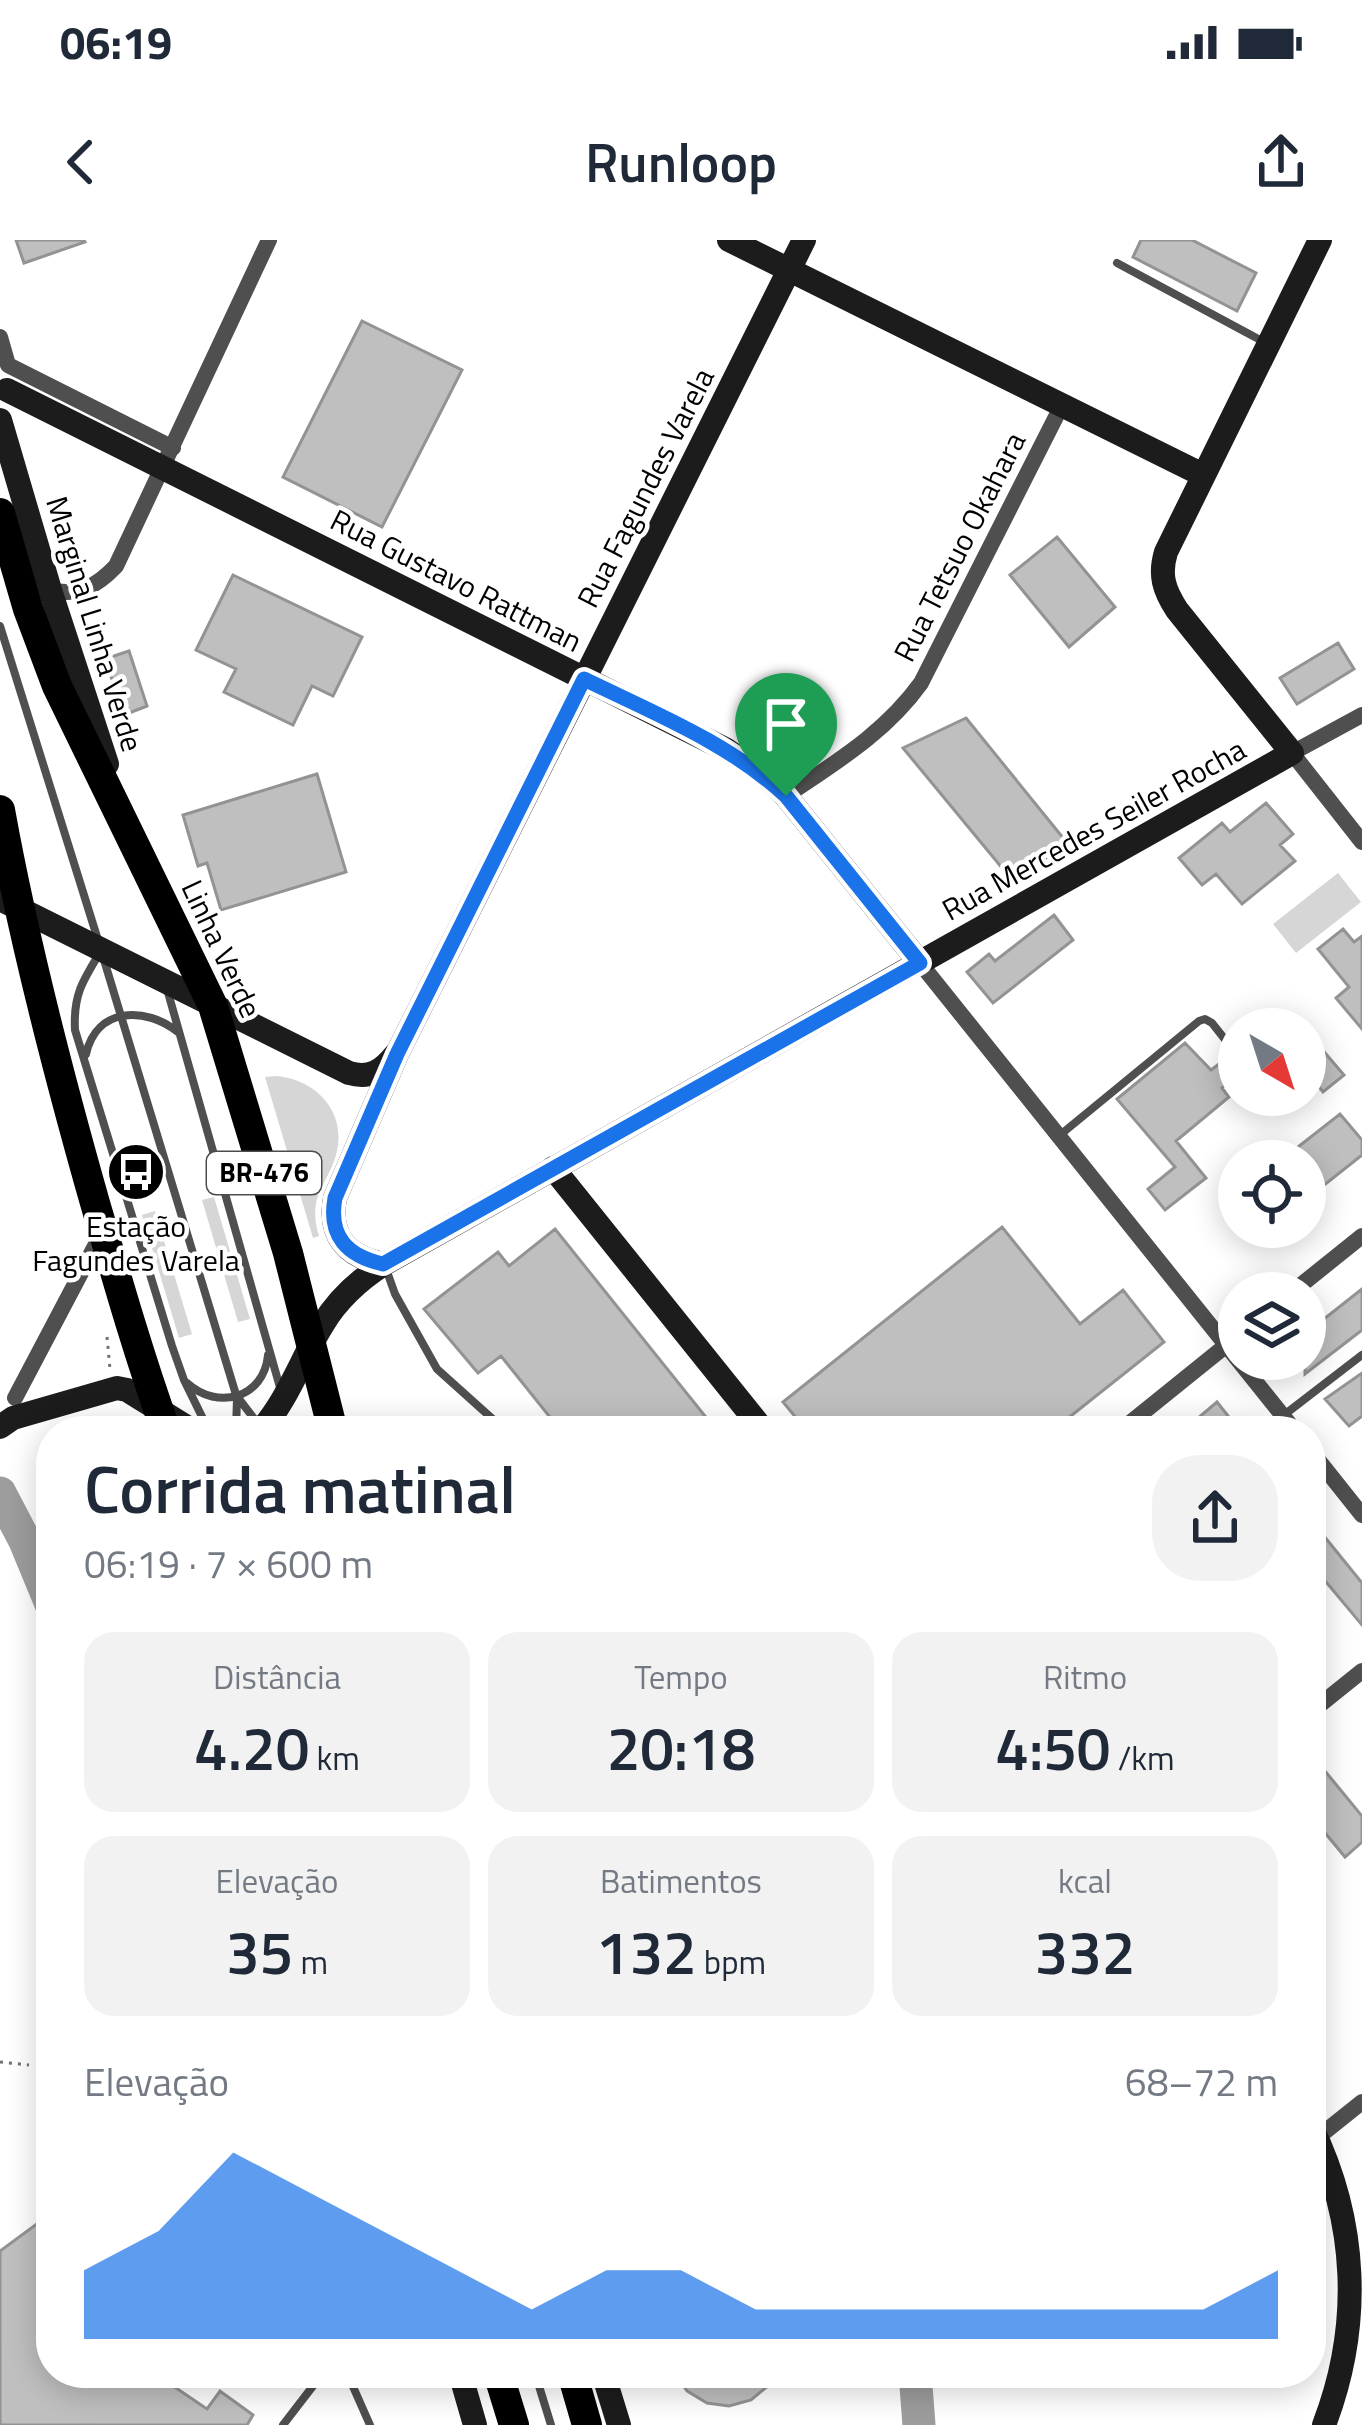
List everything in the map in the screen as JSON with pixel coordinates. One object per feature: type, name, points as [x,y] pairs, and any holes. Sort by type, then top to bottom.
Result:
[{"type":"highway","name":"Linha Verde","points":[[0,513],[47,663],[213,1006],[313,1342],[330,1416]]},
{"type":"highway","points":[[0,810],[9,904],[161,1416]]},
{"type":"highway","points":[[503,2388],[514,2425]]},
{"type":"highway","points":[[576,2388],[587,2425]]},
{"type":"main road","points":[[729,240],[1203,475]]},
{"type":"main road","name":"Rua Fagundes Varela","points":[[383,1264],[365,1260],[343,1243],[332,1212],[335,1198],[397,1054],[804,240]]},
{"type":"main road","points":[[1292,753],[1178,610],[1162,578],[1166,552],[1320,240]]},
{"type":"main road","name":"Rua Gustavo Rattman","points":[[7,391],[168,458],[725,749],[786,796],[920,963]]},
{"type":"main road","name":"Marginal Linha Verde","points":[[0,420],[133,846]]},
{"type":"main road","name":"Rua Mercedes Seiler Rocha","points":[[272,1416],[340,1300],[383,1264],[1292,753]]},
{"type":"main road","points":[[9,904],[359,1076],[379,1071],[397,1054]]},
{"type":"main road","points":[[553,1168],[752,1416]]},
{"type":"main road","points":[[0,1427],[13,1418],[112,1388],[127,1390],[157,1416]]},
{"type":"main road","points":[[1324,2425],[1344,2371],[1353,2268],[1340,2198],[1326,2166]]},
{"type":"main road","points":[[464,2388],[475,2425]]},
{"type":"main road","points":[[608,2388],[619,2425]]},
{"type":"street","points":[[50,590],[77,592],[106,577],[124,552],[269,240]]},
{"type":"street","points":[[0,338],[8,365],[168,458]]},
{"type":"street","name":"Rua Tetsuo Okahara","points":[[786,796],[886,725],[921,683],[1062,405]]},
{"type":"street","name":"Rua Mercedes Seiler Rocha","points":[[1292,753],[1362,715]]},
{"type":"street","points":[[1292,753],[1362,842]]},
{"type":"street","name":"Rua Gustavo Rattman","points":[[920,963],[1218,1322]]},
{"type":"street","points":[[14,1398],[103,1230]]},
{"type":"street","points":[[1317,1272],[1362,1236]]},
{"type":"street","points":[[1139,1416],[1218,1352]]},
{"type":"street","name":"Rua Gustavo Rattman","points":[[1260,1380],[1284,1416]]},
{"type":"street","points":[[1326,1470],[1362,1515]]},
{"type":"street","points":[[1326,1700],[1362,1671]]},
{"type":"street","points":[[1326,2127],[1362,2102]]},
{"type":"lane","points":[[1117,263],[1268,344]]},
{"type":"lane","points":[[0,626],[237,1397],[236,1416]]},
{"type":"lane","points":[[101,950],[74,1004],[75,1030],[184,1380],[201,1416]]},
{"type":"lane","points":[[165,982],[284,1398]]},
{"type":"lane","points":[[85,1061],[86,1047],[95,1033],[121,1016],[152,1016],[179,1033]]},
{"type":"lane","points":[[1059,1136],[1198,1022],[1205,1019],[1218,1031]]},
{"type":"lane","points":[[383,1264],[436,1370],[489,1416]]},
{"type":"lane","points":[[184,1380],[199,1394],[218,1400],[237,1397],[255,1387],[267,1369],[269,1348]]},
{"type":"lane","points":[[1297,1416],[1362,1355]]},
{"type":"lane","points":[[237,1397],[251,1416]]},
{"type":"lane","points":[[283,2425],[311,2388]]},
{"type":"lane","points":[[354,2388],[370,2425]]},
{"type":"lane","points":[[540,2388],[551,2425]]},
{"type":"path","points":[[0,2062],[29,2065]]},
{"type":"shaded area","points":[[1338,873],[1361,902],[1296,953],[1273,924]]},
{"type":"shaded area","points":[[265,1077],[312,1088],[335,1118],[338,1145],[315,1208],[319,1236],[313,1238]]},
{"type":"shaded area","points":[[214,1197],[250,1319],[238,1322],[202,1200]]},
{"type":"shaded area","points":[[155,1211],[192,1334],[179,1338],[142,1215]]},
{"type":"building","points":[[16,240],[84,240],[85,242],[24,263]]},
{"type":"building","points":[[1141,240],[1192,240],[1256,273],[1237,311],[1133,257]]},
{"type":"building","points":[[362,321],[462,370],[382,527],[283,477]]},
{"type":"building","points":[[1057,537],[1115,607],[1069,647],[1010,575]]},
{"type":"building","points":[[233,575],[362,637],[333,696],[312,686],[293,725],[224,692],[236,669],[196,650]]},
{"type":"building","points":[[1338,643],[1354,669],[1297,704],[1280,678]]},
{"type":"building","points":[[129,651],[147,706],[124,715],[105,659]]},
{"type":"building","points":[[966,718],[1068,844],[1012,880],[903,748]]},
{"type":"building","points":[[317,774],[346,872],[221,910],[207,863],[198,866],[183,815]]},
{"type":"building","points":[[1266,803],[1293,834],[1280,845],[1295,861],[1242,904],[1216,874],[1202,885],[1179,858],[1222,823],[1230,832]]},
{"type":"building","points":[[1054,915],[1073,940],[993,1003],[967,972],[989,954],[995,961]]},
{"type":"building","points":[[1343,929],[1354,942],[1362,936],[1362,1029],[1336,998],[1349,987],[1318,949]]},
{"type":"building","points":[[1185,1043],[1211,1070],[1218,1065],[1218,1106],[1176,1141],[1206,1178],[1165,1210],[1148,1189],[1175,1167],[1117,1099]]},
{"type":"building","points":[[1326,1054],[1344,1075],[1326,1090]]},
{"type":"building","points":[[1340,1114],[1362,1140],[1362,1155],[1326,1184],[1326,1140],[1307,1140]]},
{"type":"building","points":[[1002,1227],[1080,1324],[1123,1290],[1164,1342],[1071,1416],[795,1416],[783,1402]]},
{"type":"building","points":[[555,1229],[705,1416],[549,1416],[501,1356],[478,1373],[424,1309],[498,1252],[509,1266]]},
{"type":"building","points":[[1362,1289],[1362,1330],[1326,1358],[1326,1317]]},
{"type":"building","points":[[1362,1373],[1362,1416],[1349,1426],[1325,1399]]},
{"type":"building","points":[[1217,1402],[1228,1416],[1201,1416]]},
{"type":"building","points":[[1326,1539],[1362,1583],[1362,1625],[1326,1582]]},
{"type":"building","points":[[1326,1772],[1362,1816],[1362,1842],[1345,1857],[1326,1834]]},
{"type":"building","points":[[36,2224],[36,2388],[176,2388],[207,2409],[220,2391],[253,2415],[247,2425],[0,2425],[0,2251]]},
{"type":"building","points":[[685,2388],[765,2388],[751,2400],[729,2406],[707,2403]]},
{"type":"waterway","points":[[0,1493],[36,1568]]},
{"type":"waterway","points":[[916,2388],[919,2425]]},
{"type":"place","name":"Estação Fagundes Varela","points":[[136,1172]]},
{"type":"route","points":[[584,679],[725,749],[786,796],[920,963],[383,1264],[353,1253],[337,1234],[332,1212],[335,1198],[397,1054],[584,679]]}]
